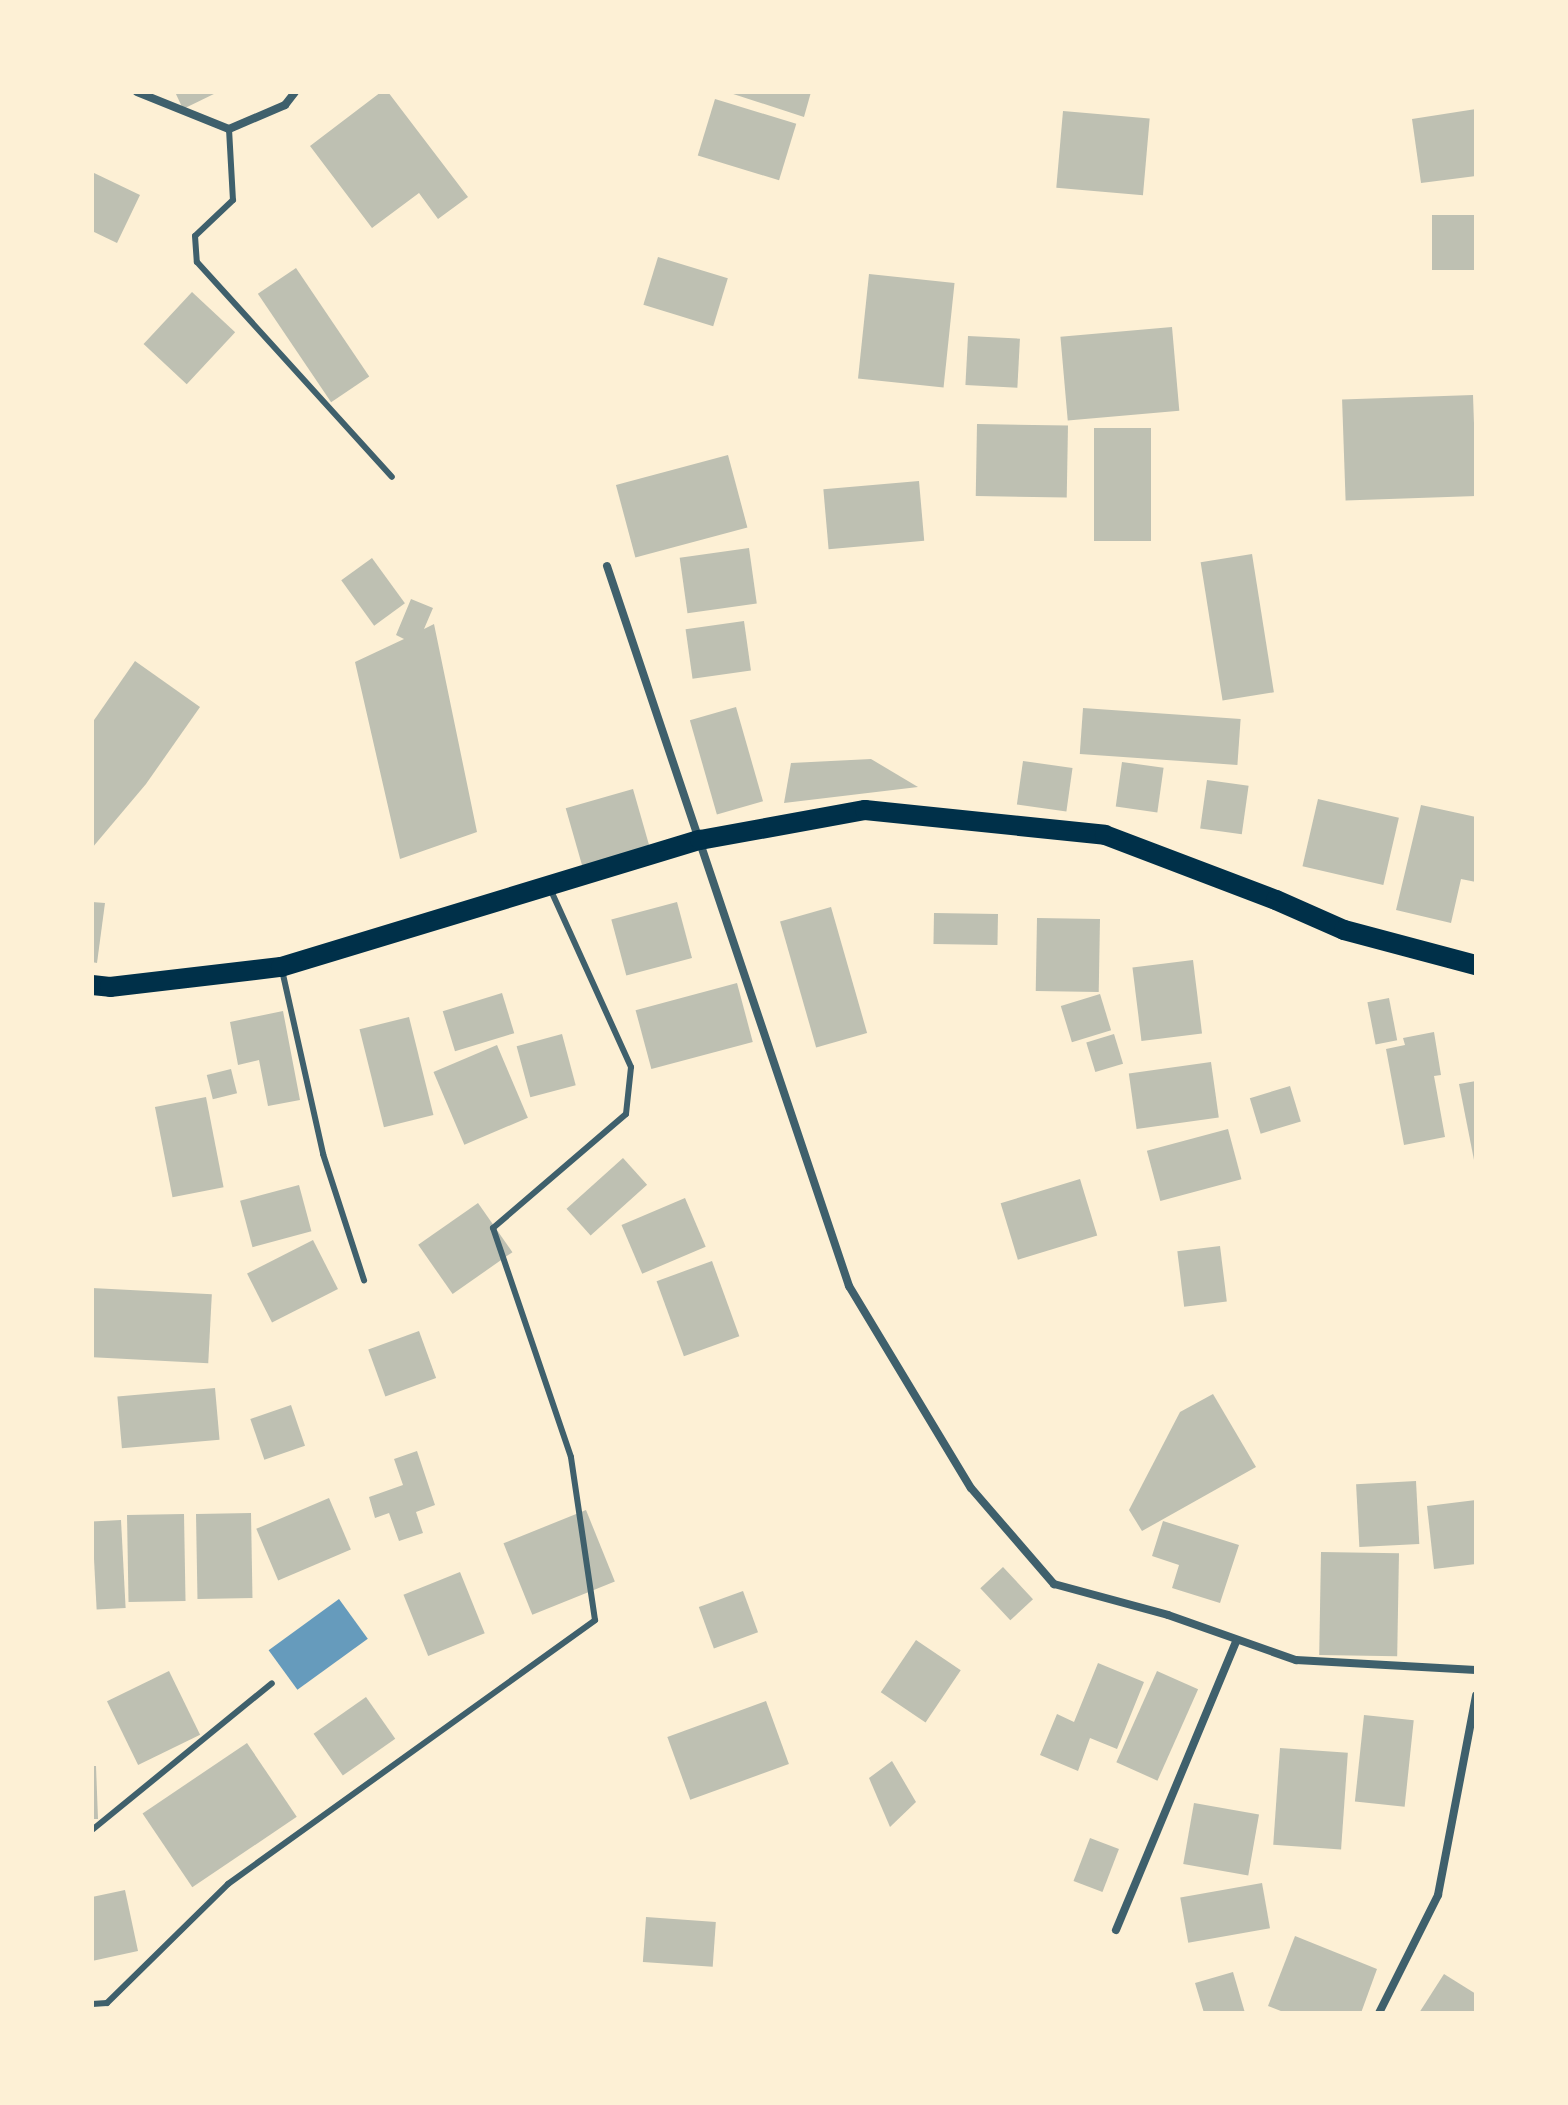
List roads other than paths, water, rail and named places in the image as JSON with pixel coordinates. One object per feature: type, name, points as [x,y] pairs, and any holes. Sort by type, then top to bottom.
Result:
[{"type":"main road","points":[[92,985],[110,987],[281,967],[700,840],[865,810],[1105,835],[1276,900],[1344,930],[1476,965]]},
{"type":"street","points":[[137,92],[229,129],[285,105],[295,92]]},
{"type":"street","points":[[607,566],[849,1286],[971,1488],[1054,1584],[1168,1615],[1296,1660],[1476,1670]]},
{"type":"street","points":[[1116,1930],[1237,1640]]},
{"type":"street","points":[[1379,2013],[1438,1895],[1476,1696]]},
{"type":"lane","points":[[229,129],[233,200],[195,236],[197,262],[392,477]]},
{"type":"lane","points":[[92,2004],[107,2003],[228,1884],[595,1620],[571,1457],[493,1228],[626,1114],[631,1067],[549,888]]},
{"type":"lane","points":[[281,967],[323,1154],[364,1280]]},
{"type":"lane","points":[[92,1830],[272,1683]]},
{"type":"water","points":[[339,1599],[368,1639],[297,1690],[269,1650]]}]
